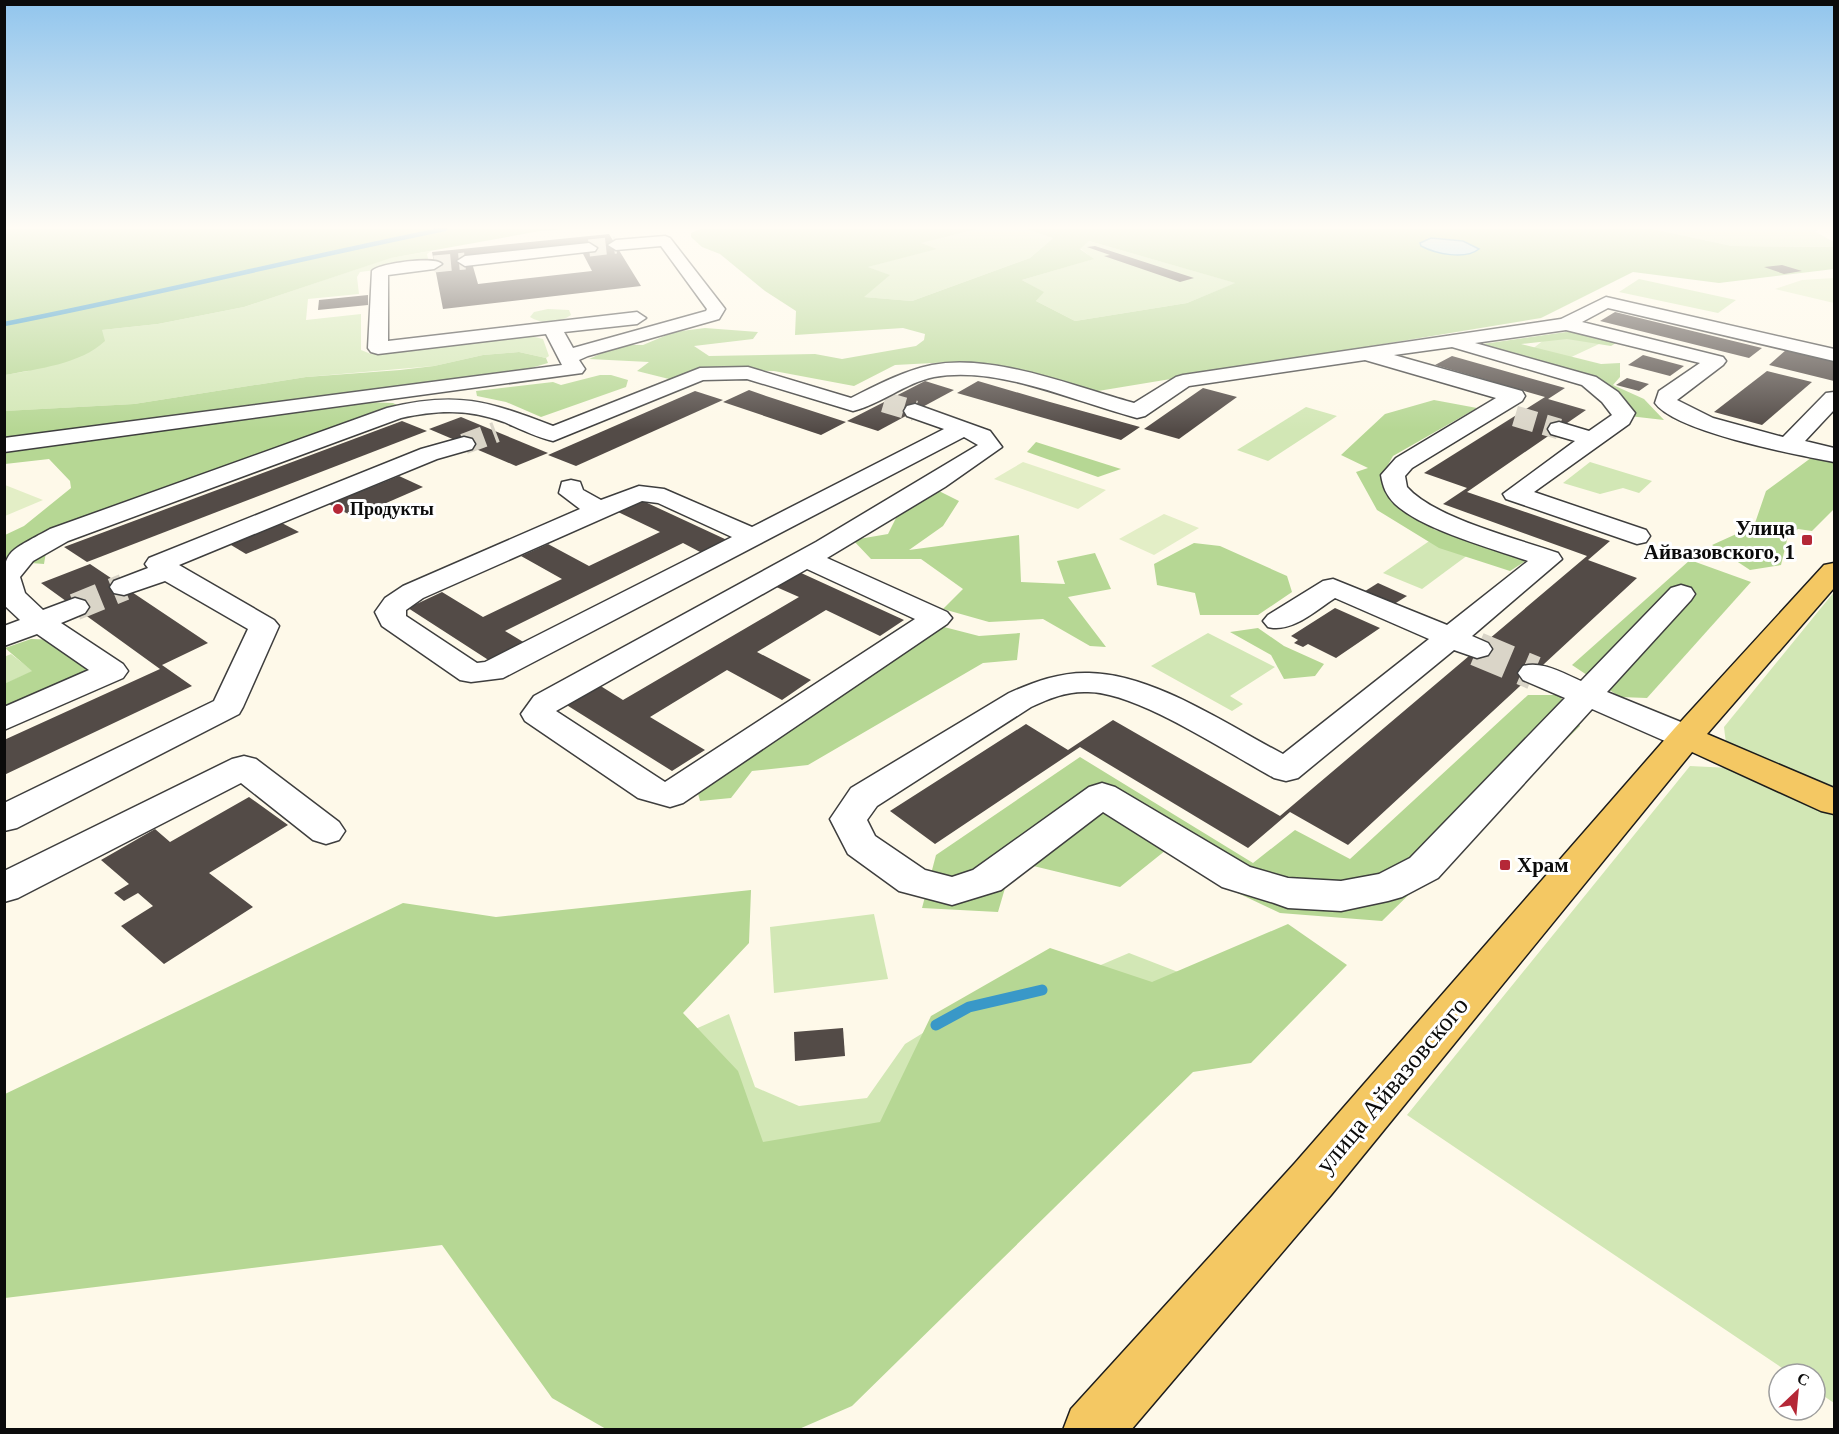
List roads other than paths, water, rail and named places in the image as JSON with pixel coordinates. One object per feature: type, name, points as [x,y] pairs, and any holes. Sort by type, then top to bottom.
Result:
[{"type":"main road","name":"улица Айвазовского","points":[[1092,1430],[1312,1179],[1686,737],[1834,571]]},
{"type":"main road","points":[[1686,737],[1834,802]]},
{"type":"lane","points":[[379,296],[378,348],[716,309]]},
{"type":"lane","points":[[706,296],[716,309]]},
{"type":"lane","points":[[4,720],[112,671],[39,622],[12,596],[6,576],[23,555],[59,535],[395,412],[432,405],[463,405],[492,411],[508,427],[553,434],[700,374],[748,373],[853,405],[877,399],[910,376],[936,370],[967,368],[1137,411],[1183,381],[1566,324],[1606,302],[1834,355]]},
{"type":"lane","points":[[575,303],[584,324]]},
{"type":"lane","points":[[518,309],[523,332]]},
{"type":"lane","points":[[568,358],[594,347],[702,320],[713,315],[716,309]]},
{"type":"lane","points":[[1566,324],[1716,361],[1667,396],[1666,403],[1691,419],[1765,440],[1790,443],[1834,455]]},
{"type":"lane","points":[[4,445],[575,369],[552,328]]},
{"type":"lane","points":[[1450,342],[1588,381],[1610,397],[1623,413],[1621,419],[1515,494],[1637,536]]},
{"type":"lane","points":[[1367,354],[1514,396],[1504,412],[1404,463],[1393,475],[1396,490],[1413,505],[1443,520],[1548,559],[1464,644],[1286,770],[1150,697],[1124,686],[1095,681],[1066,682],[1040,688],[864,797],[848,819],[861,845],[913,881],[952,891],[987,880],[1102,795],[1236,877],[1288,893],[1341,896],[1388,887],[1424,868],[1681,594]]},
{"type":"lane","points":[[1790,443],[1834,398]]},
{"type":"lane","points":[[804,558],[937,618],[670,795],[651,790],[537,714],[545,703],[804,558],[910,499],[990,447],[988,441],[982,436],[915,411]]},
{"type":"lane","points":[[753,537],[652,493],[627,496],[413,592],[394,604],[390,612],[392,620],[471,673],[485,673],[753,537],[962,429]]},
{"type":"lane","points":[[1559,429],[1591,439]]},
{"type":"lane","points":[[4,819],[227,707],[264,626],[159,564],[429,454],[464,444]]},
{"type":"lane","points":[[571,487],[571,494],[598,509]]},
{"type":"lane","points":[[124,587],[167,570]]},
{"type":"lane","points":[[1278,621],[1333,587],[1464,644]]},
{"type":"lane","points":[[4,637],[75,607]]},
{"type":"lane","points":[[1534,673],[1686,737]]},
{"type":"lane","points":[[4,888],[244,767],[326,831]]},
{"type":"waterway","points":[[4,324],[138,296]]},
{"type":"waterway","points":[[936,1025],[969,1007],[1042,990]]},
{"type":"tunnel","points":[[884,402],[915,411]]},
{"type":"tunnel","points":[[1515,416],[1559,429]]},
{"type":"tunnel","points":[[464,444],[496,432]]},
{"type":"tunnel","points":[[75,607],[124,587]]},
{"type":"tunnel","points":[[1477,649],[1534,673]]},
{"type":"place","name":"Продукты","points":[[338,509]]},
{"type":"place","name":"Улица Айвазовского, 1","points":[[1807,540]]},
{"type":"place","name":"Храм","points":[[1505,865]]}]
